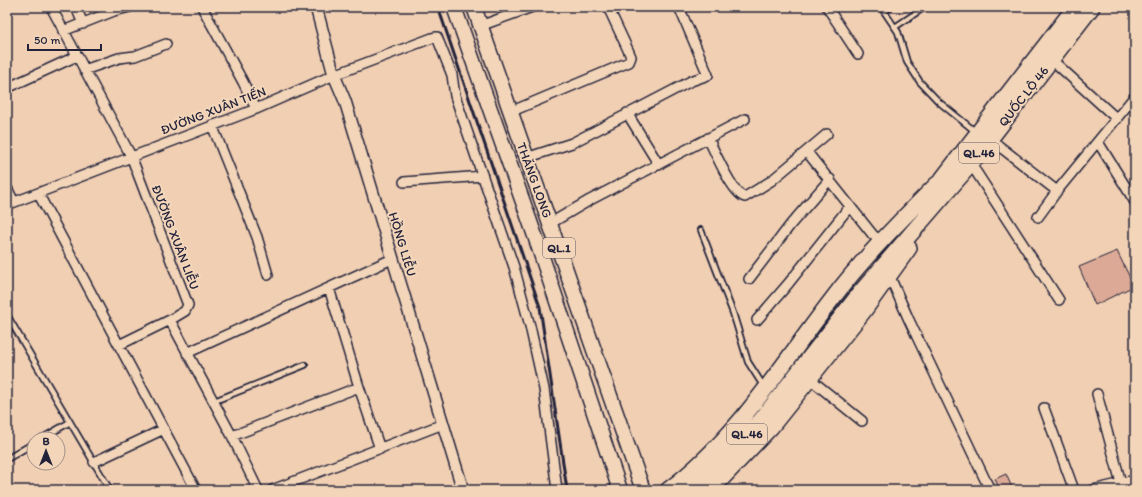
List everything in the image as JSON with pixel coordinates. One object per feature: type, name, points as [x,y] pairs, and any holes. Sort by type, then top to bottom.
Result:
[{"type":"highway","name":"QUỐC LỘ 46","points":[[859,294],[971,164],[984,136],[1075,7]]},
{"type":"highway","name":"QUỐC LỘ 46","points":[[804,376],[859,294],[937,184],[984,136],[1051,59],[1092,7]]},
{"type":"highway","points":[[668,490],[718,444],[748,411],[834,296],[881,241],[937,184]]},
{"type":"highway","points":[[711,490],[771,427],[804,376],[890,277],[941,199]]},
{"type":"highway","name":"QL.46","points":[[690,490],[804,376]]},
{"type":"main road","name":"THĂNG LONG","points":[[454,7],[535,236],[620,490]]},
{"type":"main road","name":"THĂNG LONG","points":[[474,7],[526,158],[551,223],[643,490]]},
{"type":"main road","points":[[493,119],[510,112]]},
{"type":"street","name":"ĐƯỜNG XUÂN LIỄU","points":[[51,7],[131,156],[188,305],[185,311],[170,320]]},
{"type":"street","points":[[76,7],[83,24]]},
{"type":"street","points":[[63,31],[114,11],[130,7]]},
{"type":"street","points":[[202,7],[256,109]]},
{"type":"street","name":"HỒNG LIỄU","points":[[316,7],[334,75],[345,101],[463,490]]},
{"type":"street","points":[[480,26],[532,7]]},
{"type":"street","points":[[510,112],[629,62],[631,57],[608,7]]},
{"type":"street","points":[[526,158],[572,143],[627,113],[708,75],[679,7]]},
{"type":"street","points":[[827,7],[858,54]]},
{"type":"street","name":"ĐƯỜNG XUÂN TIẾN","points":[[11,204],[131,156],[256,109],[334,75],[428,39],[437,37],[442,46],[452,75],[455,96],[483,176]]},
{"type":"street","points":[[84,70],[119,58],[135,56],[166,44]]},
{"type":"street","points":[[8,85],[77,56]]},
{"type":"street","points":[[1051,59],[1117,119]]},
{"type":"street","points":[[1038,217],[1057,191],[1135,96]]},
{"type":"street","points":[[627,113],[659,165]]},
{"type":"street","points":[[551,223],[590,200],[745,119]]},
{"type":"street","points":[[212,125],[256,237],[268,275]]},
{"type":"street","points":[[708,138],[728,178],[739,195],[745,197],[771,181],[827,134]]},
{"type":"street","points":[[984,136],[1057,191]]},
{"type":"street","points":[[1098,142],[1135,202]]},
{"type":"street","points":[[806,152],[830,179],[873,235],[881,241]]},
{"type":"street","points":[[971,164],[1059,300]]},
{"type":"street","points":[[404,182],[483,176],[514,268],[530,326],[544,389],[558,490]]},
{"type":"street","points":[[749,279],[791,224],[830,179]]},
{"type":"street","points":[[7,188],[11,204]]},
{"type":"street","points":[[38,193],[196,490]]},
{"type":"street","points":[[757,320],[788,284],[850,206]]},
{"type":"street","points":[[187,353],[392,259]]},
{"type":"street","points":[[890,277],[990,490]]},
{"type":"street","points":[[329,288],[359,387],[380,449]]},
{"type":"street","points":[[119,345],[170,320],[212,402],[232,436],[258,490]]},
{"type":"street","points":[[804,376],[862,421]]},
{"type":"street","points":[[232,436],[359,387]]},
{"type":"street","points":[[1097,394],[1121,483]]},
{"type":"street","points":[[1044,408],[1074,490]]},
{"type":"street","points":[[272,490],[443,424]]},
{"type":"street","points":[[94,462],[164,429]]},
{"type":"street","points":[[1093,490],[1135,480]]},
{"type":"lane","points":[[891,7],[883,9],[898,32],[907,62],[920,82],[939,102],[984,136]]},
{"type":"lane","points":[[895,28],[925,7]]},
{"type":"lane","points":[[701,230],[733,313],[748,362],[765,388]]},
{"type":"lane","points":[[7,315],[110,490]]},
{"type":"lane","points":[[212,402],[305,365]]},
{"type":"lane","points":[[55,431],[70,422]]},
{"type":"lane","points":[[7,458],[26,447]]},
{"type":"building","points":[[1117,251],[1134,286],[1095,305],[1079,267]]},
{"type":"building","points":[[1006,474],[1013,490],[1000,490],[995,479]]},
{"type":"railway","points":[[438,7],[540,307],[567,490]]}]
